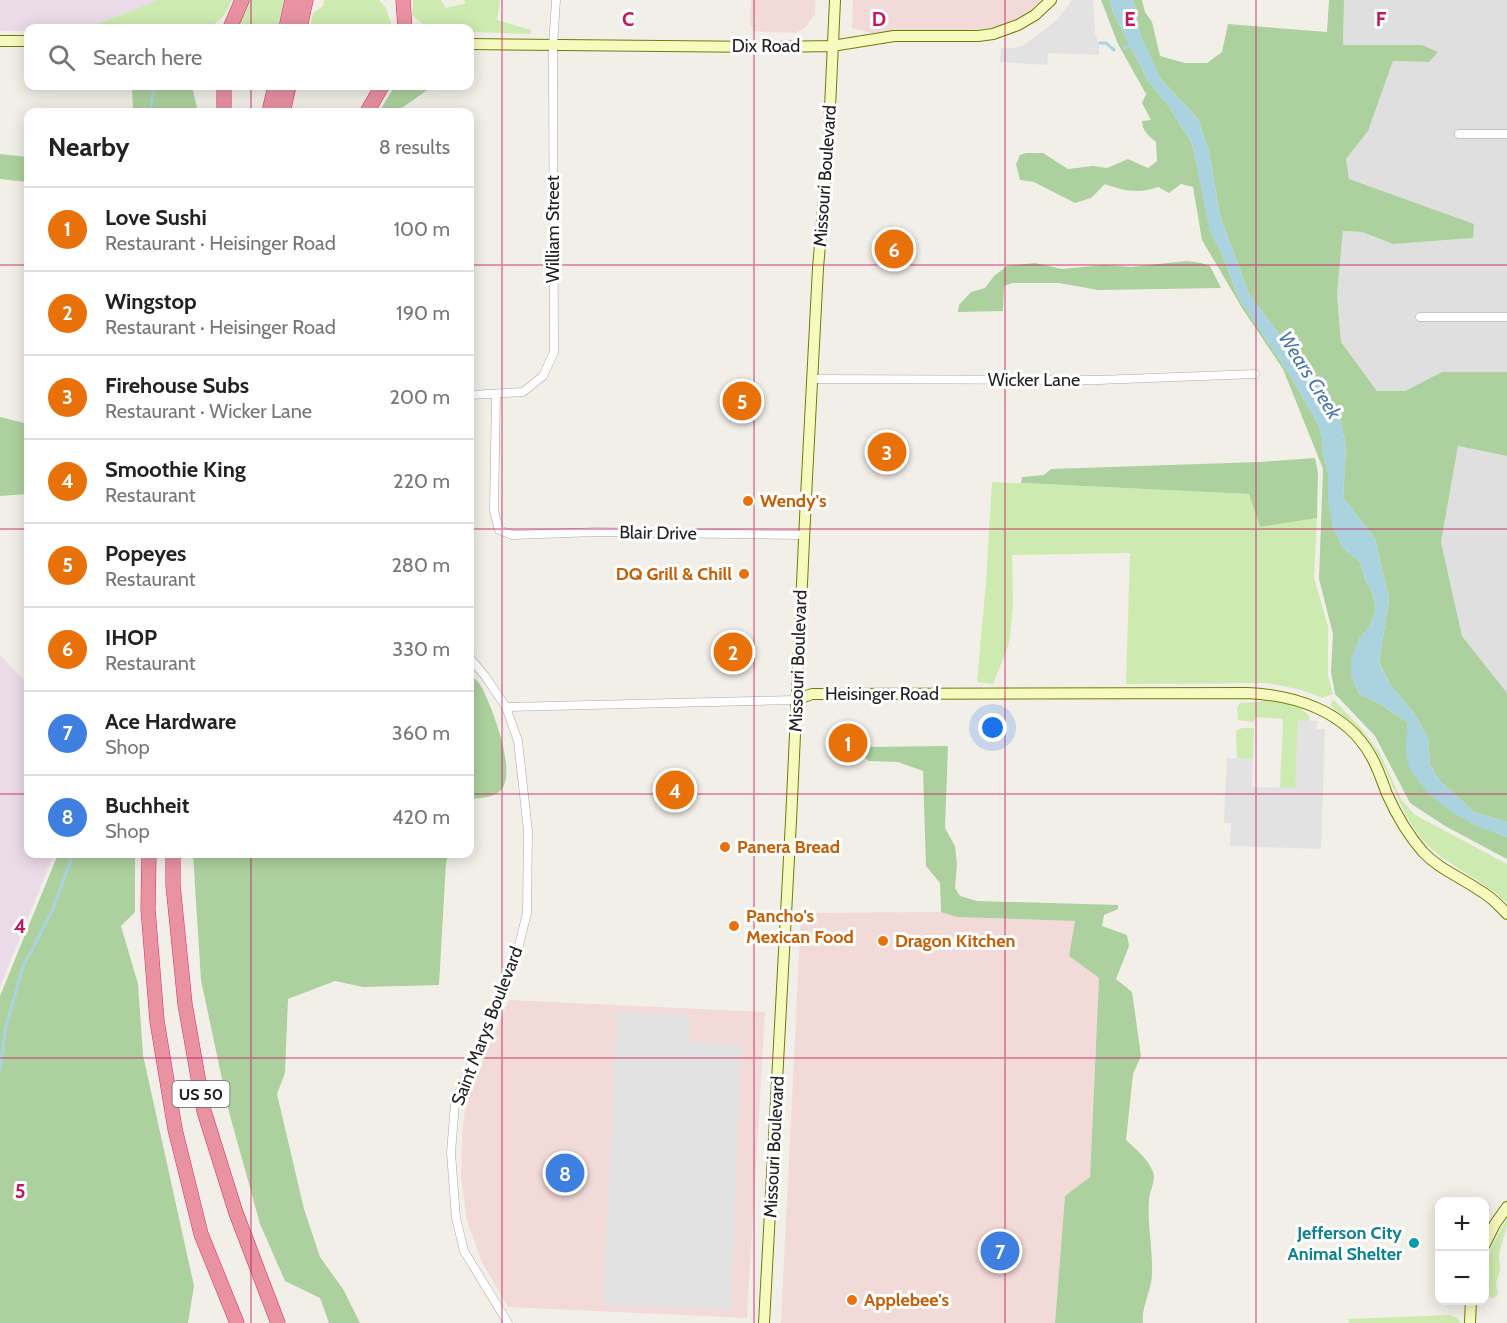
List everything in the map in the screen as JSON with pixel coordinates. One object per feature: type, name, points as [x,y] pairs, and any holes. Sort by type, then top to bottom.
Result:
[{"type":"highway","points":[[232,24],[242,0]]},
{"type":"highway","points":[[287,24],[292,0]]},
{"type":"highway","points":[[301,24],[306,0]]},
{"type":"highway","points":[[403,0],[405,24]]},
{"type":"highway","points":[[224,90],[224,108]]},
{"type":"highway","points":[[270,108],[274,90]]},
{"type":"highway","points":[[285,108],[288,90]]},
{"type":"highway","points":[[369,108],[380,90]]},
{"type":"highway","name":"US 50","points":[[149,858],[148,909],[157,1021],[175,1129],[201,1234],[237,1323]]},
{"type":"highway","name":"US 50","points":[[173,858],[173,885],[185,1004],[204,1111],[236,1213],[278,1323]]},
{"type":"main road","name":"Missouri Boulevard","points":[[764,1323],[812,379],[828,151],[835,0]]},
{"type":"main road","name":"Dix Road","points":[[474,44],[832,46],[894,36],[978,36],[993,34],[1028,20],[1052,0]]},
{"type":"main road","points":[[0,41],[24,41]]},
{"type":"main road","name":"Heisinger Road","points":[[796,700],[812,694],[1224,693],[1269,694],[1292,698],[1324,710],[1343,724],[1370,754],[1399,818],[1424,853],[1449,873],[1485,894],[1507,914]]},
{"type":"main road","points":[[1489,1237],[1507,1206]]},
{"type":"main road","points":[[1470,1323],[1471,1305]]},
{"type":"street","name":"William Street","points":[[474,395],[523,392],[543,376],[554,352],[553,46],[556,0]]},
{"type":"street","points":[[1459,134],[1507,134]]},
{"type":"street","points":[[1420,317],[1507,317]]},
{"type":"street","name":"Wicker Lane","points":[[812,379],[1098,380],[1255,374]]},
{"type":"street","name":"Blair Drive","points":[[496,394],[494,511],[499,530],[512,535],[602,532],[804,535]]},
{"type":"street","name":"Saint Marys Boulevard","points":[[474,663],[506,707],[518,741],[528,831],[527,913],[516,957],[454,1104],[451,1153],[456,1218],[464,1251],[508,1323]]},
{"type":"street","name":"Heisinger Road","points":[[506,707],[796,700]]},
{"type":"shaded area","points":[[0,0],[158,0],[98,24],[24,24],[24,31],[0,31]]},
{"type":"shaded area","points":[[751,0],[815,0],[815,14],[805,28],[795,33],[754,31],[750,25]]},
{"type":"shaded area","points":[[853,0],[1041,0],[1028,12],[997,27],[966,30],[903,30],[875,34],[852,28]]},
{"type":"shaded area","points":[[1072,0],[1093,0],[1099,55],[1048,53],[1047,65],[1000,62],[1001,48],[1024,45],[1057,20]]},
{"type":"shaded area","points":[[1344,0],[1507,0],[1507,372],[1442,372],[1405,391],[1377,391],[1341,342],[1337,294],[1343,231],[1362,232],[1393,244],[1473,238],[1349,179],[1346,159],[1368,131],[1393,61],[1429,62],[1422,45],[1343,45]]},
{"type":"shaded area","points":[[1458,446],[1507,456],[1507,693],[1462,636],[1441,542]]},
{"type":"shaded area","points":[[0,655],[24,681],[24,858],[52,858],[0,987]]},
{"type":"shaded area","points":[[1298,720],[1318,721],[1316,729],[1325,729],[1321,849],[1230,846],[1231,823],[1224,823],[1227,758],[1253,759],[1252,787],[1295,788]]},
{"type":"shaded area","points":[[945,912],[957,917],[1076,921],[1069,956],[1099,978],[1090,1177],[1065,1196],[1055,1323],[781,1323],[801,913]]},
{"type":"shaded area","points":[[509,1000],[765,1012],[747,1318],[508,1307],[482,1262],[467,1221],[461,1176],[466,1100]]},
{"type":"shaded area","points":[[617,1012],[690,1016],[689,1042],[741,1044],[731,1310],[603,1304]]},
{"type":"green space","points":[[158,0],[232,0],[222,18],[214,24],[98,24]]},
{"type":"green space","points":[[247,0],[284,0],[279,24],[240,24],[240,16]]},
{"type":"green space","points":[[324,0],[379,0],[386,8],[391,24],[311,24],[313,13],[323,6]]},
{"type":"green space","points":[[413,0],[441,0],[446,8],[466,3],[464,0],[500,0],[497,20],[531,30],[531,34],[474,32],[474,24],[422,24],[412,15]]},
{"type":"green space","points":[[1101,0],[1110,0],[1113,12],[1148,81],[1167,104],[1192,143],[1211,233],[1222,254],[1238,297],[1286,369],[1319,425],[1328,472],[1328,501],[1342,547],[1360,562],[1366,582],[1372,591],[1376,609],[1370,626],[1359,639],[1351,675],[1359,694],[1377,702],[1407,722],[1406,750],[1471,823],[1507,837],[1507,859],[1445,826],[1410,803],[1375,736],[1335,694],[1331,672],[1333,634],[1319,579],[1323,469],[1283,369],[1242,308],[1202,240],[1193,187],[1181,184],[1169,193],[1158,187],[1131,191],[1105,184],[1091,198],[1075,203],[1034,182],[1020,180],[1016,164],[1020,155],[1026,153],[1043,153],[1068,169],[1093,166],[1107,168],[1128,159],[1148,168],[1157,161],[1156,142],[1146,133],[1142,125],[1142,121],[1151,120],[1142,103],[1146,94],[1118,44]]},
{"type":"green space","points":[[1133,0],[1142,0],[1145,12],[1152,22],[1160,56],[1185,63],[1207,63],[1222,52],[1228,24],[1327,32],[1329,0],[1344,0],[1343,45],[1422,45],[1438,52],[1429,62],[1393,61],[1368,131],[1346,159],[1349,179],[1474,224],[1473,238],[1393,244],[1362,232],[1343,231],[1337,294],[1341,342],[1377,391],[1405,391],[1442,372],[1507,372],[1507,456],[1458,446],[1441,542],[1462,636],[1507,693],[1507,822],[1474,812],[1440,781],[1430,765],[1428,738],[1413,712],[1389,683],[1379,662],[1389,599],[1375,539],[1343,497],[1346,447],[1339,413],[1249,294],[1220,216],[1209,152],[1198,119],[1160,78],[1139,33]]},
{"type":"green space","points":[[132,90],[193,90],[197,108],[133,108]]},
{"type":"green space","points":[[392,90],[427,90],[402,108],[381,108]]},
{"type":"green space","points":[[0,154],[24,157],[24,182],[0,179]]},
{"type":"green space","points":[[1187,261],[1210,266],[1221,288],[1098,290],[1059,283],[1013,283],[1004,286],[1003,311],[958,312],[959,305],[971,292],[985,288],[994,276],[1007,266],[1035,263],[1062,269],[1104,265],[1131,267]]},
{"type":"green space","points":[[0,417],[24,423],[24,494],[0,496]]},
{"type":"green space","points":[[1315,458],[1318,473],[1317,518],[1260,527],[1249,494],[1021,483],[1022,477],[1044,475],[1051,469]]},
{"type":"green space","points":[[992,482],[1249,494],[1260,527],[1317,518],[1314,578],[1328,626],[1328,676],[1333,694],[1322,698],[1302,690],[1267,683],[1126,684],[1130,553],[1012,555],[1013,607],[1009,644],[993,684],[977,682]]},
{"type":"green space","points":[[474,678],[481,686],[491,709],[501,737],[506,766],[503,787],[488,797],[474,799]]},
{"type":"green space","points":[[1333,699],[1361,728],[1380,753],[1401,799],[1415,815],[1507,864],[1507,903],[1487,886],[1443,858],[1423,840],[1408,819],[1372,744],[1350,721],[1331,706]]},
{"type":"green space","points":[[1266,701],[1295,706],[1309,716],[1309,721],[1298,721],[1296,788],[1280,788],[1283,719],[1255,717],[1254,722],[1238,720],[1237,708],[1240,703]]},
{"type":"green space","points":[[1242,728],[1254,728],[1253,759],[1237,758],[1236,731]]},
{"type":"green space","points":[[948,746],[945,828],[955,846],[957,864],[955,888],[960,896],[977,901],[1118,905],[1118,909],[1104,915],[1102,926],[1127,935],[1129,946],[1116,979],[1132,992],[1141,1056],[1133,1074],[1126,1140],[1145,1159],[1154,1175],[1149,1199],[1152,1280],[1143,1323],[1055,1323],[1065,1196],[1090,1177],[1099,978],[1069,956],[1075,921],[957,917],[941,912],[940,883],[926,866],[923,771],[898,762],[869,761],[862,755],[865,747]]},
{"type":"green space","points":[[56,858],[135,858],[135,912],[121,926],[138,984],[143,1055],[194,1286],[188,1323],[0,1323],[0,996]]},
{"type":"green space","points":[[193,858],[447,858],[439,985],[363,987],[335,981],[288,999],[285,1073],[277,1094],[304,1209],[320,1257],[343,1289],[360,1323],[329,1323],[320,1298],[285,1281],[260,1224],[229,1112],[201,980]]},
{"type":"green space","points":[[1507,1220],[1499,1257],[1500,1270],[1496,1285],[1498,1294],[1493,1299],[1489,1296],[1489,1255]]},
{"type":"green space","points":[[1449,1315],[1457,1318],[1461,1323],[1349,1323],[1348,1319]]},
{"type":"water","name":"Wears Creek","points":[[1110,0],[1133,0],[1140,33],[1160,78],[1198,119],[1209,152],[1220,216],[1249,294],[1339,413],[1346,447],[1343,497],[1375,539],[1389,599],[1379,663],[1389,683],[1413,712],[1428,738],[1430,765],[1440,781],[1474,812],[1507,822],[1507,837],[1459,816],[1429,793],[1410,769],[1406,750],[1407,722],[1377,702],[1359,694],[1351,675],[1351,659],[1359,639],[1370,626],[1376,609],[1372,591],[1366,582],[1360,562],[1342,547],[1333,528],[1328,501],[1328,472],[1319,425],[1286,369],[1238,297],[1222,254],[1210,232],[1192,143],[1167,104],[1148,81],[1113,12]]},
{"type":"waterway","points":[[1100,43],[1106,43],[1114,50]]},
{"type":"waterway","points":[[1124,48],[1133,45]]},
{"type":"waterway","points":[[151,108],[153,90]]},
{"type":"waterway","points":[[0,1070],[6,1026],[23,967],[53,909],[72,858]]},
{"type":"place","name":"IHOP","points":[[894,249]]},
{"type":"place","name":"Popeyes","points":[[742,401]]},
{"type":"place","name":"Firehouse Subs","points":[[887,452]]},
{"type":"place","name":"Wendy's","points":[[748,501]]},
{"type":"place","name":"DQ Grill & Chill","points":[[744,574]]},
{"type":"place","name":"Wingstop","points":[[733,652]]},
{"type":"place","name":"Love Sushi","points":[[848,743]]},
{"type":"place","name":"Smoothie King","points":[[675,790]]},
{"type":"place","name":"Panera Bread","points":[[725,847]]},
{"type":"place","name":"Pancho's Mexican Food","points":[[734,926]]},
{"type":"place","name":"Dragon Kitchen","points":[[883,941]]},
{"type":"place","name":"Buchheit","points":[[565,1173]]},
{"type":"place","name":"Jefferson City Animal Shelter","points":[[1414,1243]]},
{"type":"place","name":"Ace Hardware","points":[[1000,1251]]},
{"type":"place","name":"Applebee's","points":[[852,1300]]}]
